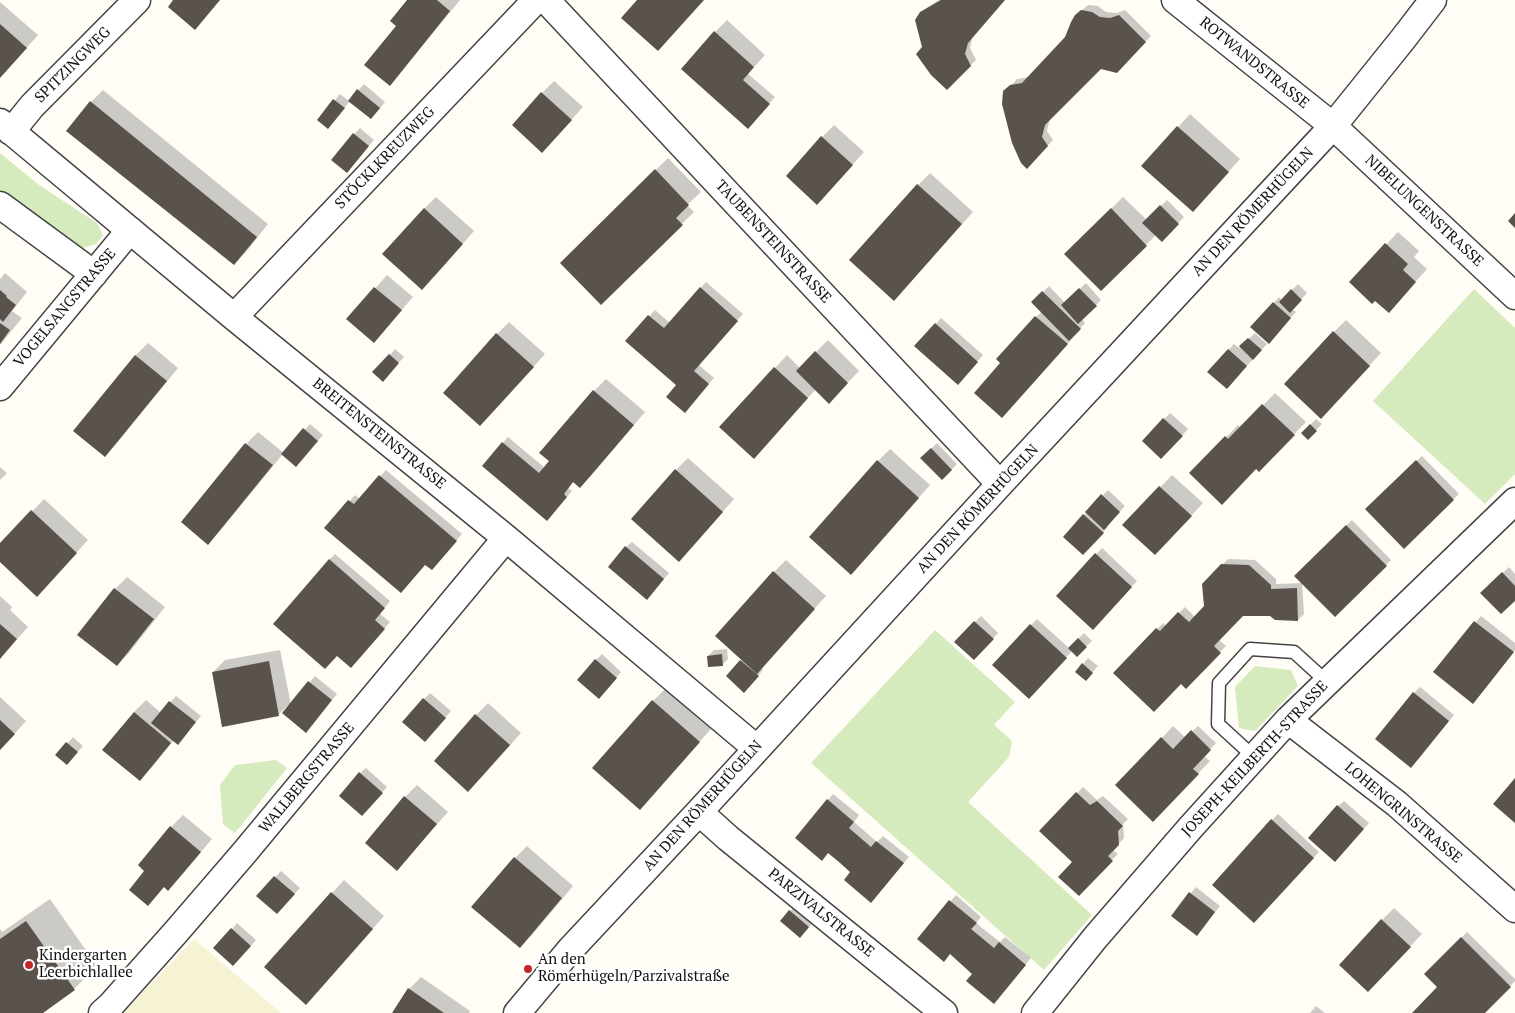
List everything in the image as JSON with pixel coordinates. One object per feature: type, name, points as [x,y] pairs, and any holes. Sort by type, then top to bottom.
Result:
[{"type":"street","name":"SPITZINGWEG","points":[[6,127],[32,106],[137,0]]},
{"type":"street","name":"STÖCKLKREUZWEG","points":[[234,316],[536,0]]},
{"type":"street","name":"TAUBENSTEINSTRASSE","points":[[546,0],[1000,484]]},
{"type":"street","name":"ROTWANDSTRASSE","points":[[1175,0],[1333,126]]},
{"type":"street","name":"AN DEN RÖMERHÜGELN","points":[[518,1013],[568,951],[699,812],[756,748],[1333,126],[1433,0]]},
{"type":"street","name":"NIBELUNGENSTRASSE","points":[[1333,126],[1515,296]]},
{"type":"street","name":"BREITENSTEINSTRASSE","points":[[6,127],[506,538],[756,748]]},
{"type":"street","points":[[0,205],[94,274]]},
{"type":"street","name":"VOGELSANGSTRASSE","points":[[0,387],[130,230]]},
{"type":"street","name":"JOSEPH-KEILBERTH-STRASSE","points":[[1035,1013],[1101,931],[1191,827],[1288,720],[1515,501]]},
{"type":"street","name":"WALLBERGSTRASSE","points":[[102,1013],[244,853],[506,538]]},
{"type":"street","name":"LOHENGRINSTRASSE","points":[[1288,720],[1396,804],[1515,908]]},
{"type":"street","name":"PARZIVALSTRASSE","points":[[699,812],[728,838],[944,1013]]},
{"type":"lane","points":[[1254,757],[1218,724],[1218,683],[1250,649],[1294,652],[1327,682]]},
{"type":"shaded area","points":[[194,939],[281,1013],[123,1013]]},
{"type":"green space","points":[[0,153],[39,185],[97,223],[103,235],[96,244],[83,248],[56,234],[0,191]]},
{"type":"green space","points":[[1474,289],[1515,328],[1515,474],[1485,504],[1373,401]]},
{"type":"green space","points":[[935,630],[1015,702],[994,725],[1012,741],[1009,757],[968,802],[1092,915],[1044,970],[811,763]]},
{"type":"green space","points":[[1255,666],[1291,670],[1298,686],[1255,731],[1239,728],[1235,687]]},
{"type":"green space","points":[[276,760],[287,768],[235,833],[223,824],[220,785],[235,765]]},
{"type":"building","points":[[173,0],[220,0],[195,30],[168,7]]},
{"type":"building","points":[[407,0],[437,0],[450,11],[390,86],[364,65],[396,26],[390,21]]},
{"type":"building","points":[[637,0],[704,0],[658,51],[621,18]]},
{"type":"building","points":[[941,0],[1005,0],[968,43],[965,54],[971,66],[947,90],[931,75],[916,54],[922,47],[915,20],[920,12]]},
{"type":"building","points":[[1081,10],[1092,12],[1100,17],[1110,18],[1119,15],[1146,42],[1117,73],[1101,69],[1045,125],[1042,137],[1048,146],[1027,169],[1021,163],[1012,143],[1002,104],[1003,91],[1010,85],[1022,83],[1065,37],[1075,15]]},
{"type":"building","points":[[0,24],[27,48],[0,78]]},
{"type":"building","points":[[714,31],[754,67],[743,80],[770,104],[748,129],[681,69]]},
{"type":"building","points":[[357,89],[380,108],[371,119],[348,101]]},
{"type":"building","points":[[541,92],[572,120],[542,153],[512,125]]},
{"type":"building","points":[[333,99],[345,108],[328,129],[317,120]]},
{"type":"building","points":[[90,101],[257,237],[234,265],[66,131]]},
{"type":"building","points":[[1177,126],[1229,172],[1193,212],[1141,166]]},
{"type":"building","points":[[353,133],[369,146],[347,173],[331,160]]},
{"type":"building","points":[[821,136],[853,165],[817,205],[786,176]]},
{"type":"building","points":[[655,169],[689,205],[676,218],[683,225],[601,305],[560,263]]},
{"type":"building","points":[[917,184],[962,224],[894,301],[849,260]]},
{"type":"building","points":[[1160,205],[1179,224],[1162,242],[1142,223]]},
{"type":"building","points":[[424,208],[463,244],[422,290],[382,254]]},
{"type":"building","points":[[1111,208],[1147,246],[1101,291],[1064,254]]},
{"type":"building","points":[[1515,213],[1515,228],[1508,221]]},
{"type":"building","points":[[1385,243],[1408,264],[1403,270],[1416,282],[1389,313],[1375,301],[1372,304],[1349,282]]},
{"type":"building","points":[[374,287],[402,310],[374,343],[346,319]]},
{"type":"building","points":[[700,287],[738,321],[694,371],[709,384],[685,413],[666,397],[676,385],[625,341],[648,315],[664,328]]},
{"type":"building","points":[[1079,288],[1097,306],[1078,324],[1061,305]]},
{"type":"building","points":[[1291,289],[1302,300],[1290,313],[1279,302]]},
{"type":"building","points":[[0,290],[16,305],[3,322],[0,319]]},
{"type":"building","points":[[1042,291],[1081,329],[1069,341],[1031,302]]},
{"type":"building","points":[[1273,302],[1291,318],[1269,344],[1250,327]]},
{"type":"building","points":[[1035,316],[1068,344],[1002,418],[974,393],[1000,363],[996,359]]},
{"type":"building","points":[[0,323],[10,330],[0,344]]},
{"type":"building","points":[[935,323],[978,362],[958,385],[914,346]]},
{"type":"building","points":[[1333,331],[1370,366],[1321,419],[1284,384]]},
{"type":"building","points":[[496,333],[534,367],[480,426],[443,393]]},
{"type":"building","points":[[1248,338],[1262,350],[1253,360],[1239,346]]},
{"type":"building","points":[[1228,349],[1247,366],[1227,389],[1207,372]]},
{"type":"building","points":[[815,351],[848,383],[829,404],[796,371]]},
{"type":"building","points":[[389,354],[399,363],[383,382],[372,372]]},
{"type":"building","points":[[135,355],[167,381],[105,457],[73,431]]},
{"type":"building","points":[[774,367],[808,398],[754,459],[719,427]]},
{"type":"building","points":[[593,390],[634,425],[580,488],[573,482],[564,494],[567,497],[547,521],[482,466],[502,442],[539,473],[549,461],[539,453]]},
{"type":"building","points":[[1262,404],[1295,435],[1259,472],[1256,469],[1222,505],[1189,473],[1225,436],[1228,439]]},
{"type":"building","points":[[1163,418],[1183,436],[1161,459],[1142,441]]},
{"type":"building","points":[[1310,424],[1317,431],[1308,440],[1301,433]]},
{"type":"building","points":[[303,428],[318,441],[296,467],[281,454]]},
{"type":"building","points":[[245,443],[273,465],[208,545],[181,522]]},
{"type":"building","points":[[931,448],[952,470],[942,480],[920,458]]},
{"type":"building","points":[[877,460],[919,498],[851,575],[809,537]]},
{"type":"building","points":[[1416,460],[1454,500],[1404,549],[1365,509]]},
{"type":"building","points":[[675,469],[723,512],[679,562],[631,519]]},
{"type":"building","points":[[379,475],[457,541],[432,570],[425,565],[401,593],[324,528],[348,500],[354,504]]},
{"type":"building","points":[[1159,486],[1192,516],[1155,555],[1122,525]]},
{"type":"building","points":[[1101,494],[1120,512],[1104,530],[1085,512]]},
{"type":"building","points":[[31,510],[77,553],[37,597],[0,562],[0,543]]},
{"type":"building","points":[[1083,514],[1104,533],[1083,555],[1063,537]]},
{"type":"building","points":[[1346,525],[1387,566],[1335,617],[1294,576]]},
{"type":"building","points":[[625,546],[664,579],[647,600],[608,567]]},
{"type":"building","points":[[1095,553],[1132,587],[1093,630],[1056,596]]},
{"type":"building","points":[[329,559],[385,608],[375,620],[385,629],[351,668],[337,656],[325,669],[273,624]]},
{"type":"building","points":[[1221,564],[1249,565],[1271,585],[1271,589],[1297,588],[1298,621],[1275,620],[1270,616],[1243,616],[1214,646],[1221,653],[1186,689],[1181,684],[1154,712],[1113,673],[1156,628],[1160,631],[1178,612],[1189,622],[1204,606],[1202,584]]},
{"type":"building","points":[[773,571],[815,609],[757,674],[715,636]]},
{"type":"building","points":[[1502,572],[1515,586],[1515,601],[1501,614],[1480,593]]},
{"type":"building","points":[[114,588],[154,619],[117,666],[77,635]]},
{"type":"building","points":[[974,621],[994,639],[974,660],[954,642]]},
{"type":"building","points":[[1474,621],[1514,652],[1473,704],[1433,672]]},
{"type":"building","points":[[0,624],[17,639],[0,659]]},
{"type":"building","points":[[1030,624],[1067,658],[1029,699],[992,665]]},
{"type":"building","points":[[1078,638],[1087,647],[1077,657],[1068,648]]},
{"type":"building","points":[[722,654],[723,666],[708,667],[707,656]]},
{"type":"building","points":[[595,659],[617,678],[599,699],[577,680]]},
{"type":"building","points":[[740,660],[759,676],[744,693],[726,676]]},
{"type":"building","points":[[269,661],[279,716],[222,727],[212,672]]},
{"type":"building","points":[[1082,663],[1093,673],[1086,681],[1075,672]]},
{"type":"building","points":[[308,681],[332,700],[306,733],[282,713]]},
{"type":"building","points":[[1413,692],[1449,721],[1411,768],[1375,739]]},
{"type":"building","points":[[423,698],[446,718],[425,742],[402,722]]},
{"type":"building","points":[[652,700],[700,742],[640,810],[592,768]]},
{"type":"building","points":[[169,701],[196,722],[178,745],[151,723]]},
{"type":"building","points":[[134,712],[171,743],[140,781],[102,750]]},
{"type":"building","points":[[475,714],[510,745],[468,792],[434,761]]},
{"type":"building","points":[[0,720],[15,734],[0,750]]},
{"type":"building","points":[[1191,730],[1211,750],[1193,769],[1199,774],[1153,822],[1115,785],[1161,737],[1173,749]]},
{"type":"building","points":[[66,742],[78,752],[67,765],[55,755]]},
{"type":"building","points":[[359,772],[383,793],[362,816],[339,796]]},
{"type":"building","points":[[1515,778],[1515,823],[1493,804]]},
{"type":"building","points":[[1076,792],[1090,805],[1097,801],[1123,826],[1118,831],[1119,845],[1108,856],[1113,861],[1079,896],[1058,877],[1072,862],[1039,831]]},
{"type":"building","points":[[404,796],[437,824],[397,871],[365,843]]},
{"type":"building","points":[[827,799],[854,822],[849,828],[871,847],[876,841],[904,863],[871,903],[844,880],[850,872],[839,862],[828,853],[822,861],[795,838]]},
{"type":"building","points":[[1337,805],[1364,829],[1335,862],[1308,838]]},
{"type":"building","points":[[1271,819],[1314,858],[1254,923],[1212,885]]},
{"type":"building","points":[[170,826],[201,852],[168,891],[164,887],[148,906],[129,890],[144,871],[138,865]]},
{"type":"building","points":[[514,857],[562,898],[520,948],[471,907]]},
{"type":"building","points":[[274,876],[295,894],[277,914],[256,896]]},
{"type":"building","points":[[331,892],[373,929],[306,1005],[264,967]]},
{"type":"building","points":[[1189,892],[1215,912],[1197,936],[1171,916]]},
{"type":"building","points":[[949,900],[977,923],[971,929],[994,948],[999,942],[1026,965],[994,1004],[966,981],[972,974],[950,954],[944,962],[917,939]]},
{"type":"building","points":[[789,910],[809,927],[800,938],[780,921]]},
{"type":"building","points":[[1381,919],[1411,947],[1368,992],[1339,965]]},
{"type":"building","name":"Kindergarten Leerbichlallee","points":[[26,921],[75,990],[43,1013],[0,1013],[0,939]]},
{"type":"building","points":[[231,928],[251,946],[233,966],[213,948]]},
{"type":"building","points":[[1461,937],[1511,987],[1485,1013],[1412,1013],[1437,987],[1424,974]]},
{"type":"building","points":[[408,988],[444,1013],[392,1013]]},
{"type":"place","name":"Kindergarten Leerbichlallee","points":[[29,965]]},
{"type":"place","name":"An den Römerhügeln/Parzivalstraße","points":[[528,969]]}]
